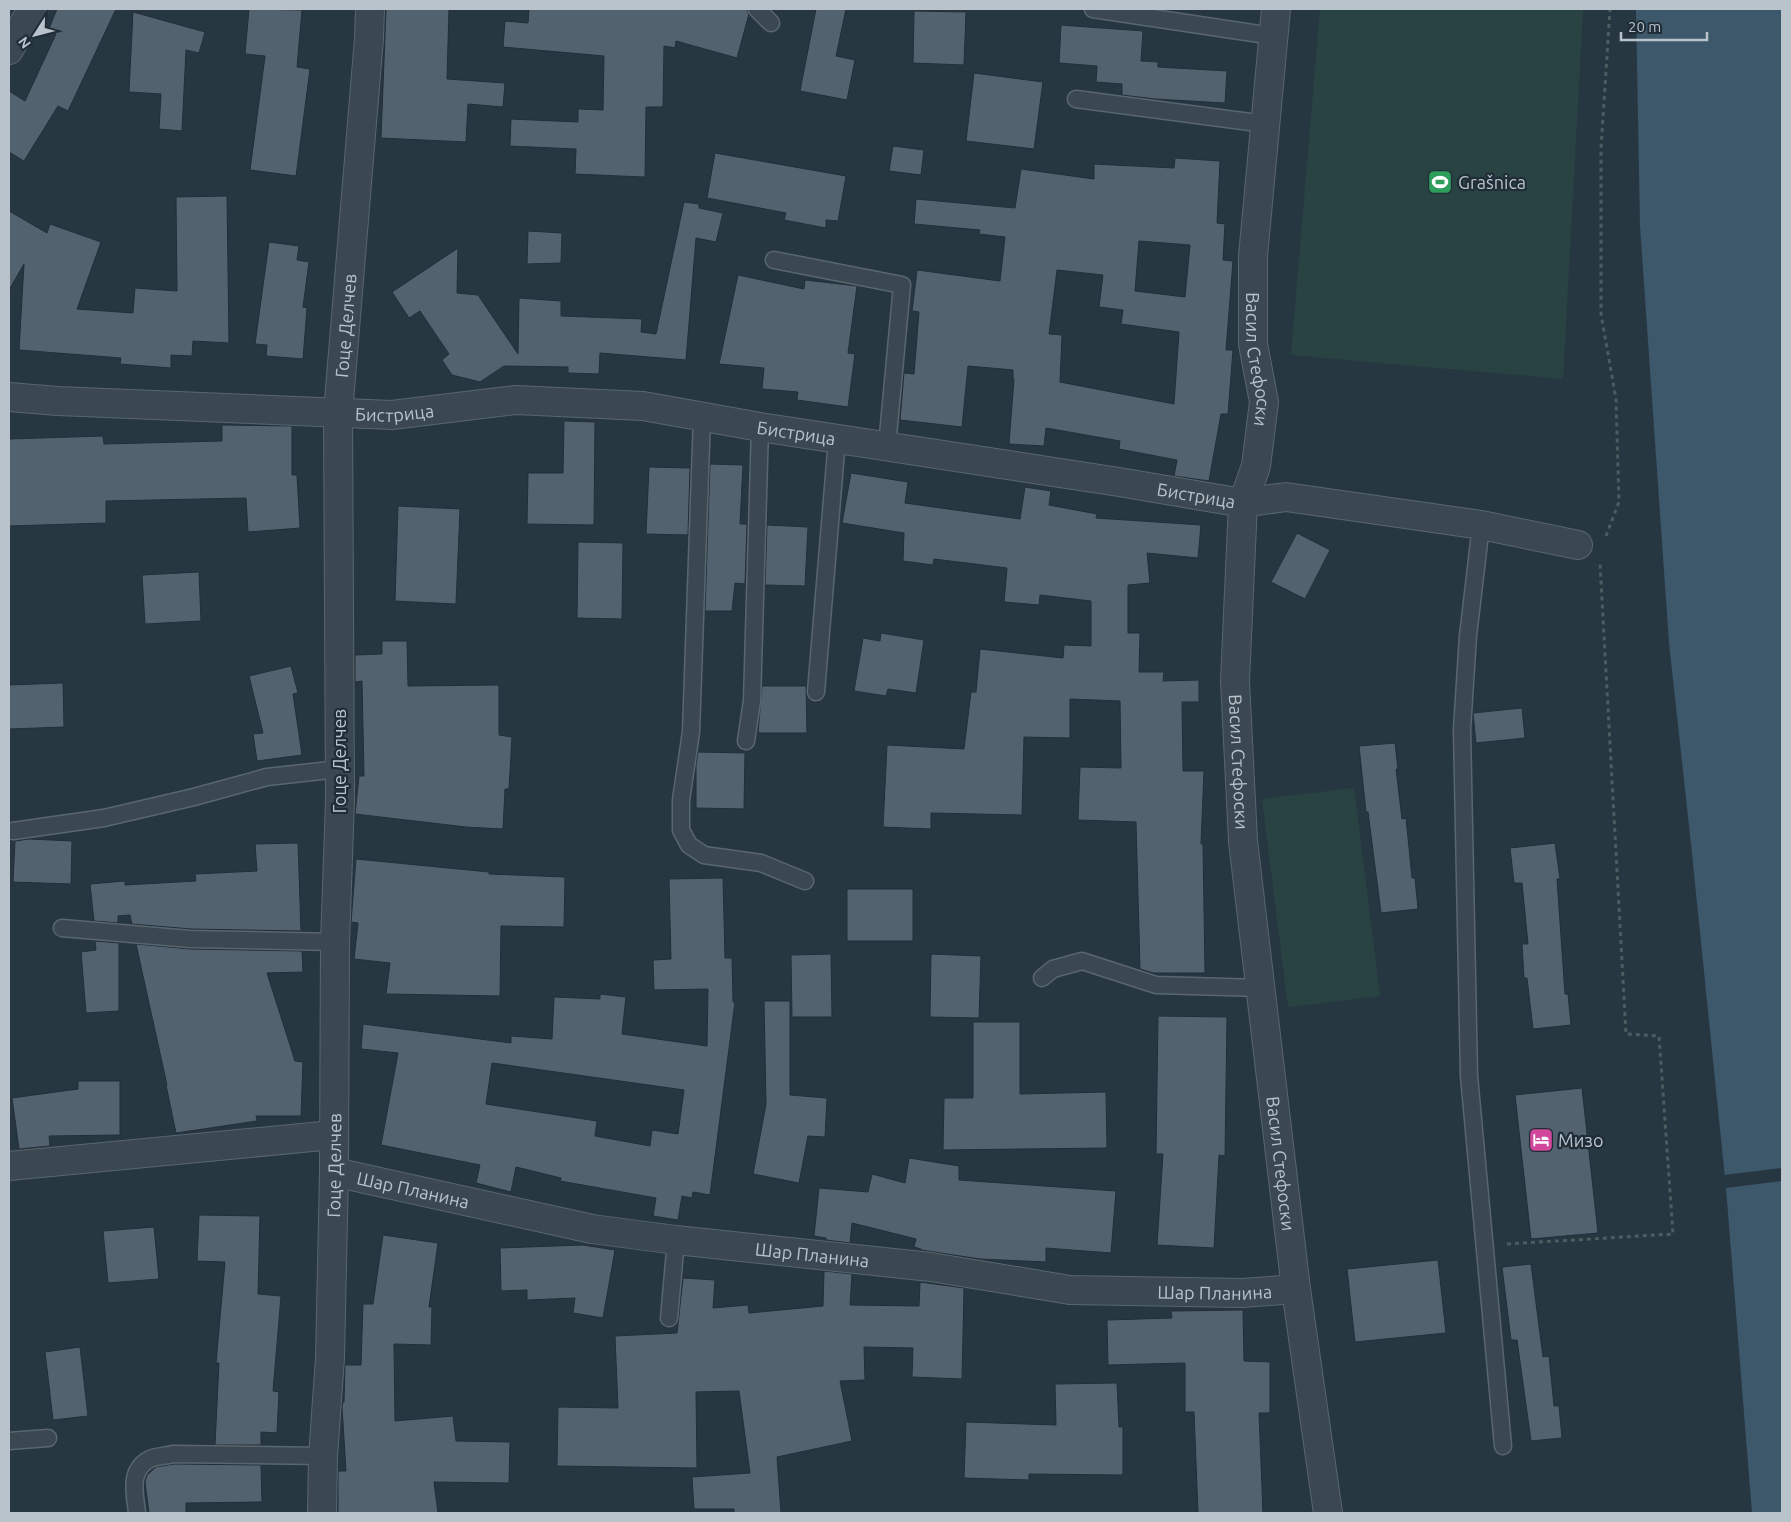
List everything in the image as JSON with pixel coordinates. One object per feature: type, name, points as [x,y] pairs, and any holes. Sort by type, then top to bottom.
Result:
[{"type":"street","points":[[9,50],[32,9]]},
{"type":"street","name":"Гоце Делчев","points":[[322,1513],[323,1456],[330,1358],[334,1172],[335,942],[340,769],[338,413],[370,9]]},
{"type":"street","name":"Васил Стефоски","points":[[1276,9],[1253,256],[1253,344],[1264,402],[1256,466],[1243,503],[1235,680],[1242,841],[1296,1289],[1328,1513]]},
{"type":"street","name":"Бистрица","points":[[9,397],[58,401],[392,415],[516,400],[642,406],[760,427],[1243,503],[1286,498],[1481,525],[1588,549]]},
{"type":"street","points":[[9,1166],[334,1135]]},
{"type":"street","name":"Шар Планина","points":[[334,1172],[592,1229],[676,1240],[932,1267],[1070,1290],[1244,1293],[1296,1289]]},
{"type":"lane","points":[[758,9],[771,23]]},
{"type":"lane","points":[[1093,9],[1272,36]]},
{"type":"lane","points":[[1076,99],[1265,124]]},
{"type":"lane","points":[[774,260],[902,285],[887,446]]},
{"type":"lane","points":[[702,416],[691,732],[681,800],[681,830],[688,845],[704,855],[761,863],[805,880]]},
{"type":"lane","points":[[746,741],[752,701],[760,427]]},
{"type":"lane","points":[[816,692],[836,439]]},
{"type":"lane","points":[[1481,525],[1468,636],[1462,729],[1469,1076],[1503,1446]]},
{"type":"lane","points":[[13,831],[104,818],[268,777],[340,769]]},
{"type":"lane","points":[[62,928],[190,939],[335,942]]},
{"type":"lane","points":[[1042,978],[1053,968],[1082,961],[1156,985],[1260,988]]},
{"type":"lane","points":[[669,1318],[676,1240]]},
{"type":"lane","points":[[9,1441],[48,1438]]},
{"type":"lane","points":[[137,1513],[134,1483],[138,1468],[150,1459],[173,1454],[323,1456]]},
{"type":"path","points":[[1484,1247],[1522,1242],[1673,1234],[1658,1036],[1626,1034],[1588,549],[1619,502],[1616,399],[1601,314],[1601,148],[1610,9]]},
{"type":"green space","name":"Grašnica","points":[[1320,9],[1583,9],[1563,379],[1291,355]]},
{"type":"green space","points":[[1354,788],[1380,996],[1288,1007],[1262,799]]},
{"type":"water","points":[[1636,9],[1782,9],[1782,1513],[1752,1513],[1726,1188],[1669,643],[1640,226]]},
{"type":"pier","points":[[1782,1168],[1782,1181],[1726,1188],[1724,1175]]},
{"type":"building","points":[[57,9],[116,9],[68,111],[58,106],[24,161],[9,152],[9,91],[25,101],[56,34],[48,31]]},
{"type":"building","points":[[249,9],[302,10],[297,67],[310,69],[296,176],[250,170],[265,56],[245,54]]},
{"type":"building","points":[[386,9],[449,9],[447,79],[505,83],[503,107],[468,104],[466,142],[381,138]]},
{"type":"building","points":[[529,9],[747,9],[749,14],[737,58],[676,41],[675,48],[664,46],[663,107],[646,107],[645,177],[575,174],[576,149],[510,146],[511,119],[578,122],[578,109],[603,110],[604,56],[503,47],[505,21],[528,23]]},
{"type":"building","points":[[816,9],[846,9],[836,56],[855,60],[847,100],[800,91]]},
{"type":"building","points":[[914,11],[966,12],[964,65],[913,63]]},
{"type":"building","points":[[133,12],[205,32],[199,53],[186,50],[182,131],[159,129],[161,94],[129,92]]},
{"type":"building","points":[[1061,25],[1143,31],[1141,61],[1158,62],[1158,67],[1227,71],[1225,103],[1122,95],[1122,84],[1096,82],[1097,66],[1059,63]]},
{"type":"building","points":[[974,73],[1043,82],[1034,149],[966,141]]},
{"type":"building","points":[[893,146],[924,150],[921,175],[889,171]]},
{"type":"building","points":[[715,153],[846,176],[838,221],[826,220],[826,228],[784,220],[786,213],[707,198]]},
{"type":"building","points":[[1175,158],[1220,161],[1217,223],[1225,224],[1223,260],[1233,261],[1226,350],[1233,350],[1228,414],[1221,414],[1209,481],[1174,476],[1177,460],[1119,449],[1120,441],[1046,428],[1044,446],[1009,444],[1013,370],[968,366],[962,427],[900,420],[904,373],[914,374],[919,312],[912,311],[917,270],[1000,281],[1005,237],[979,234],[980,230],[914,224],[916,199],[1015,208],[1021,169],[1094,179],[1094,164],[1174,168]],"holes":[[[1139,241],[1190,245],[1185,297],[1135,291]],[[1057,270],[1103,275],[1099,307],[1123,310],[1121,324],[1179,332],[1174,404],[1060,382],[1062,335],[1049,334]]]},
{"type":"building","points":[[227,196],[229,343],[193,341],[192,356],[171,355],[171,368],[120,364],[121,358],[19,350],[24,264],[9,290],[9,211],[47,233],[50,224],[101,242],[77,309],[133,313],[135,288],[177,291],[176,197]]},
{"type":"building","points":[[684,202],[699,204],[699,208],[723,213],[716,242],[696,238],[686,360],[600,353],[599,374],[568,373],[568,367],[504,366],[480,382],[452,375],[442,360],[449,354],[420,311],[409,318],[392,292],[458,248],[457,293],[478,295],[518,354],[519,298],[561,301],[561,316],[642,319],[641,332],[656,334]]},
{"type":"building","points":[[528,231],[562,233],[561,263],[527,264]]},
{"type":"building","points":[[269,242],[299,246],[297,260],[309,262],[303,307],[307,308],[303,359],[266,356],[267,345],[255,344]]},
{"type":"building","points":[[738,275],[804,289],[805,280],[857,286],[848,353],[855,354],[848,407],[797,400],[798,392],[762,389],[764,368],[719,364]]},
{"type":"building","points":[[564,421],[595,422],[594,525],[527,524],[528,473],[563,473]]},
{"type":"building","points":[[222,425],[292,426],[292,475],[297,475],[300,528],[248,532],[246,498],[106,501],[106,523],[9,526],[9,439],[103,436],[104,444],[222,441]]},
{"type":"building","points":[[710,464],[743,465],[740,524],[747,524],[745,584],[735,583],[732,611],[705,611]]},
{"type":"building","points":[[649,467],[690,468],[688,535],[646,534]]},
{"type":"building","points":[[851,473],[908,482],[905,503],[1020,519],[1025,487],[1051,491],[1049,505],[1097,514],[1096,518],[1201,525],[1198,558],[1147,553],[1150,583],[1128,585],[1128,633],[1140,633],[1139,672],[1164,672],[1163,681],[1199,680],[1199,702],[1182,702],[1183,771],[1204,771],[1201,844],[1203,844],[1205,973],[1153,973],[1140,969],[1136,822],[1078,820],[1080,767],[1121,768],[1120,701],[1070,699],[1070,738],[1024,737],[1022,815],[931,813],[931,829],[883,827],[887,745],[964,749],[971,692],[976,692],[980,649],[1063,658],[1064,645],[1091,646],[1091,601],[1040,595],[1039,605],[1004,602],[1007,568],[934,559],[933,565],[903,561],[904,533],[842,523]]},
{"type":"building","points":[[398,506],[460,509],[456,604],[395,601]]},
{"type":"building","points":[[767,525],[808,527],[805,586],[765,585]]},
{"type":"building","points":[[1297,533],[1330,550],[1305,599],[1271,582]]},
{"type":"building","points":[[578,542],[623,543],[622,619],[577,618]]},
{"type":"building","points":[[199,572],[201,621],[145,624],[142,575]]},
{"type":"building","points":[[881,633],[924,640],[916,693],[888,689],[886,696],[854,691],[863,638],[880,641]]},
{"type":"building","points":[[382,641],[407,641],[408,686],[499,685],[499,735],[512,737],[509,789],[505,789],[503,829],[466,827],[355,814],[359,776],[364,776],[362,681],[355,682],[355,655],[382,654]]},
{"type":"building","points":[[291,666],[298,693],[293,694],[302,755],[257,761],[253,734],[263,733],[249,676]]},
{"type":"building","points":[[63,683],[64,727],[9,729],[9,685]]},
{"type":"building","points":[[762,686],[806,686],[807,733],[758,733]]},
{"type":"building","points":[[1522,708],[1525,738],[1476,743],[1473,713]]},
{"type":"building","points":[[1395,743],[1402,819],[1406,818],[1412,878],[1415,878],[1418,909],[1381,913],[1368,812],[1366,812],[1359,746]]},
{"type":"building","points":[[698,752],[745,753],[744,809],[696,808],[696,765]]},
{"type":"building","points":[[29,839],[72,841],[71,884],[13,882],[15,841]]},
{"type":"building","points":[[298,843],[301,931],[191,929],[132,924],[130,915],[118,916],[118,923],[94,921],[90,884],[125,881],[125,885],[196,881],[195,874],[257,871],[255,844]]},
{"type":"building","points":[[1555,843],[1560,879],[1557,879],[1565,994],[1568,994],[1571,1025],[1533,1029],[1527,978],[1524,978],[1522,944],[1528,944],[1522,883],[1514,883],[1510,848]]},
{"type":"building","points":[[356,859],[489,872],[489,874],[565,877],[564,927],[501,926],[500,996],[386,994],[390,963],[354,959],[358,923],[351,922]]},
{"type":"building","points":[[723,878],[725,958],[732,958],[733,1002],[735,1002],[710,1195],[693,1192],[692,1198],[682,1196],[678,1220],[653,1216],[656,1198],[560,1181],[561,1178],[516,1167],[511,1192],[476,1183],[480,1165],[381,1145],[398,1053],[361,1049],[363,1024],[511,1043],[511,1036],[552,1039],[554,997],[600,999],[600,994],[626,997],[622,1034],[707,1046],[708,989],[654,990],[653,960],[671,959],[669,879]],"holes":[[[492,1063],[684,1090],[678,1134],[652,1130],[650,1146],[595,1136],[597,1121],[486,1104]]]},
{"type":"building","points":[[847,889],[913,889],[913,941],[847,941]]},
{"type":"building","points":[[95,941],[119,943],[119,1011],[86,1013],[81,952],[96,950]]},
{"type":"building","points":[[136,944],[190,949],[302,951],[303,972],[267,973],[295,1061],[303,1062],[301,1116],[256,1116],[257,1121],[176,1133]]},
{"type":"building","points":[[831,954],[832,1017],[792,1017],[791,955]]},
{"type":"building","points":[[931,954],[981,956],[979,1018],[930,1017]]},
{"type":"building","points":[[764,1001],[790,1001],[790,1095],[827,1098],[825,1137],[808,1136],[799,1183],[753,1174],[766,1104]]},
{"type":"building","points":[[1158,1016],[1227,1017],[1225,1156],[1219,1155],[1214,1248],[1157,1245],[1163,1154],[1156,1154]]},
{"type":"building","points":[[973,1022],[1020,1022],[1020,1094],[1106,1092],[1107,1148],[943,1150],[944,1098],[973,1098]]},
{"type":"building","points":[[78,1081],[120,1081],[120,1135],[49,1136],[50,1146],[19,1149],[12,1098],[78,1089]]},
{"type":"building","points":[[1582,1088],[1598,1233],[1531,1239],[1515,1095]]},
{"type":"building","points":[[909,1158],[959,1166],[959,1180],[1116,1191],[1111,1253],[1046,1248],[1046,1262],[980,1259],[921,1250],[914,1247],[916,1239],[852,1223],[850,1243],[826,1240],[826,1238],[814,1236],[819,1188],[868,1192],[872,1174],[905,1183]]},
{"type":"building","points":[[199,1215],[260,1216],[258,1294],[281,1296],[273,1391],[279,1392],[277,1433],[261,1432],[261,1445],[215,1445],[219,1363],[216,1363],[225,1262],[197,1261]]},
{"type":"building","points":[[154,1227],[159,1279],[108,1283],[103,1231]]},
{"type":"building","points":[[383,1235],[438,1243],[429,1307],[432,1307],[431,1345],[394,1344],[395,1421],[453,1416],[456,1441],[510,1442],[509,1483],[434,1482],[438,1513],[338,1513],[338,1471],[346,1471],[342,1407],[344,1402],[345,1365],[361,1365],[363,1304],[373,1304]]},
{"type":"building","points":[[583,1245],[615,1250],[603,1318],[573,1313],[575,1298],[527,1300],[527,1290],[501,1291],[500,1248]]},
{"type":"building","points":[[1438,1260],[1446,1333],[1355,1342],[1347,1269]]},
{"type":"building","points":[[1531,1264],[1543,1357],[1549,1356],[1554,1406],[1559,1406],[1562,1438],[1531,1441],[1517,1340],[1511,1340],[1502,1267]]},
{"type":"building","points":[[824,1271],[852,1274],[850,1305],[919,1306],[920,1282],[964,1288],[962,1379],[912,1377],[913,1348],[864,1347],[865,1380],[840,1381],[852,1441],[777,1457],[781,1513],[734,1513],[734,1509],[694,1509],[692,1477],[750,1473],[739,1391],[696,1392],[697,1468],[557,1466],[558,1407],[618,1408],[615,1336],[677,1333],[683,1278],[715,1280],[713,1308],[748,1305],[749,1313],[823,1306]]},
{"type":"building","points":[[1243,1310],[1244,1361],[1270,1362],[1270,1413],[1259,1413],[1263,1513],[1198,1513],[1194,1412],[1185,1412],[1185,1363],[1108,1365],[1107,1320],[1172,1318],[1171,1311]]},
{"type":"building","points":[[80,1347],[88,1416],[53,1420],[45,1352]]},
{"type":"building","points":[[1117,1383],[1119,1427],[1123,1427],[1123,1475],[1029,1474],[1029,1480],[964,1478],[966,1422],[1056,1425],[1055,1384]]},
{"type":"building","points":[[174,1464],[261,1465],[262,1502],[186,1503],[186,1513],[149,1513],[145,1482],[147,1475],[156,1467]]},
{"type":"place","name":"Grašnica","points":[[1440,182]]},
{"type":"place","name":"Мизо","points":[[1541,1140]]}]
